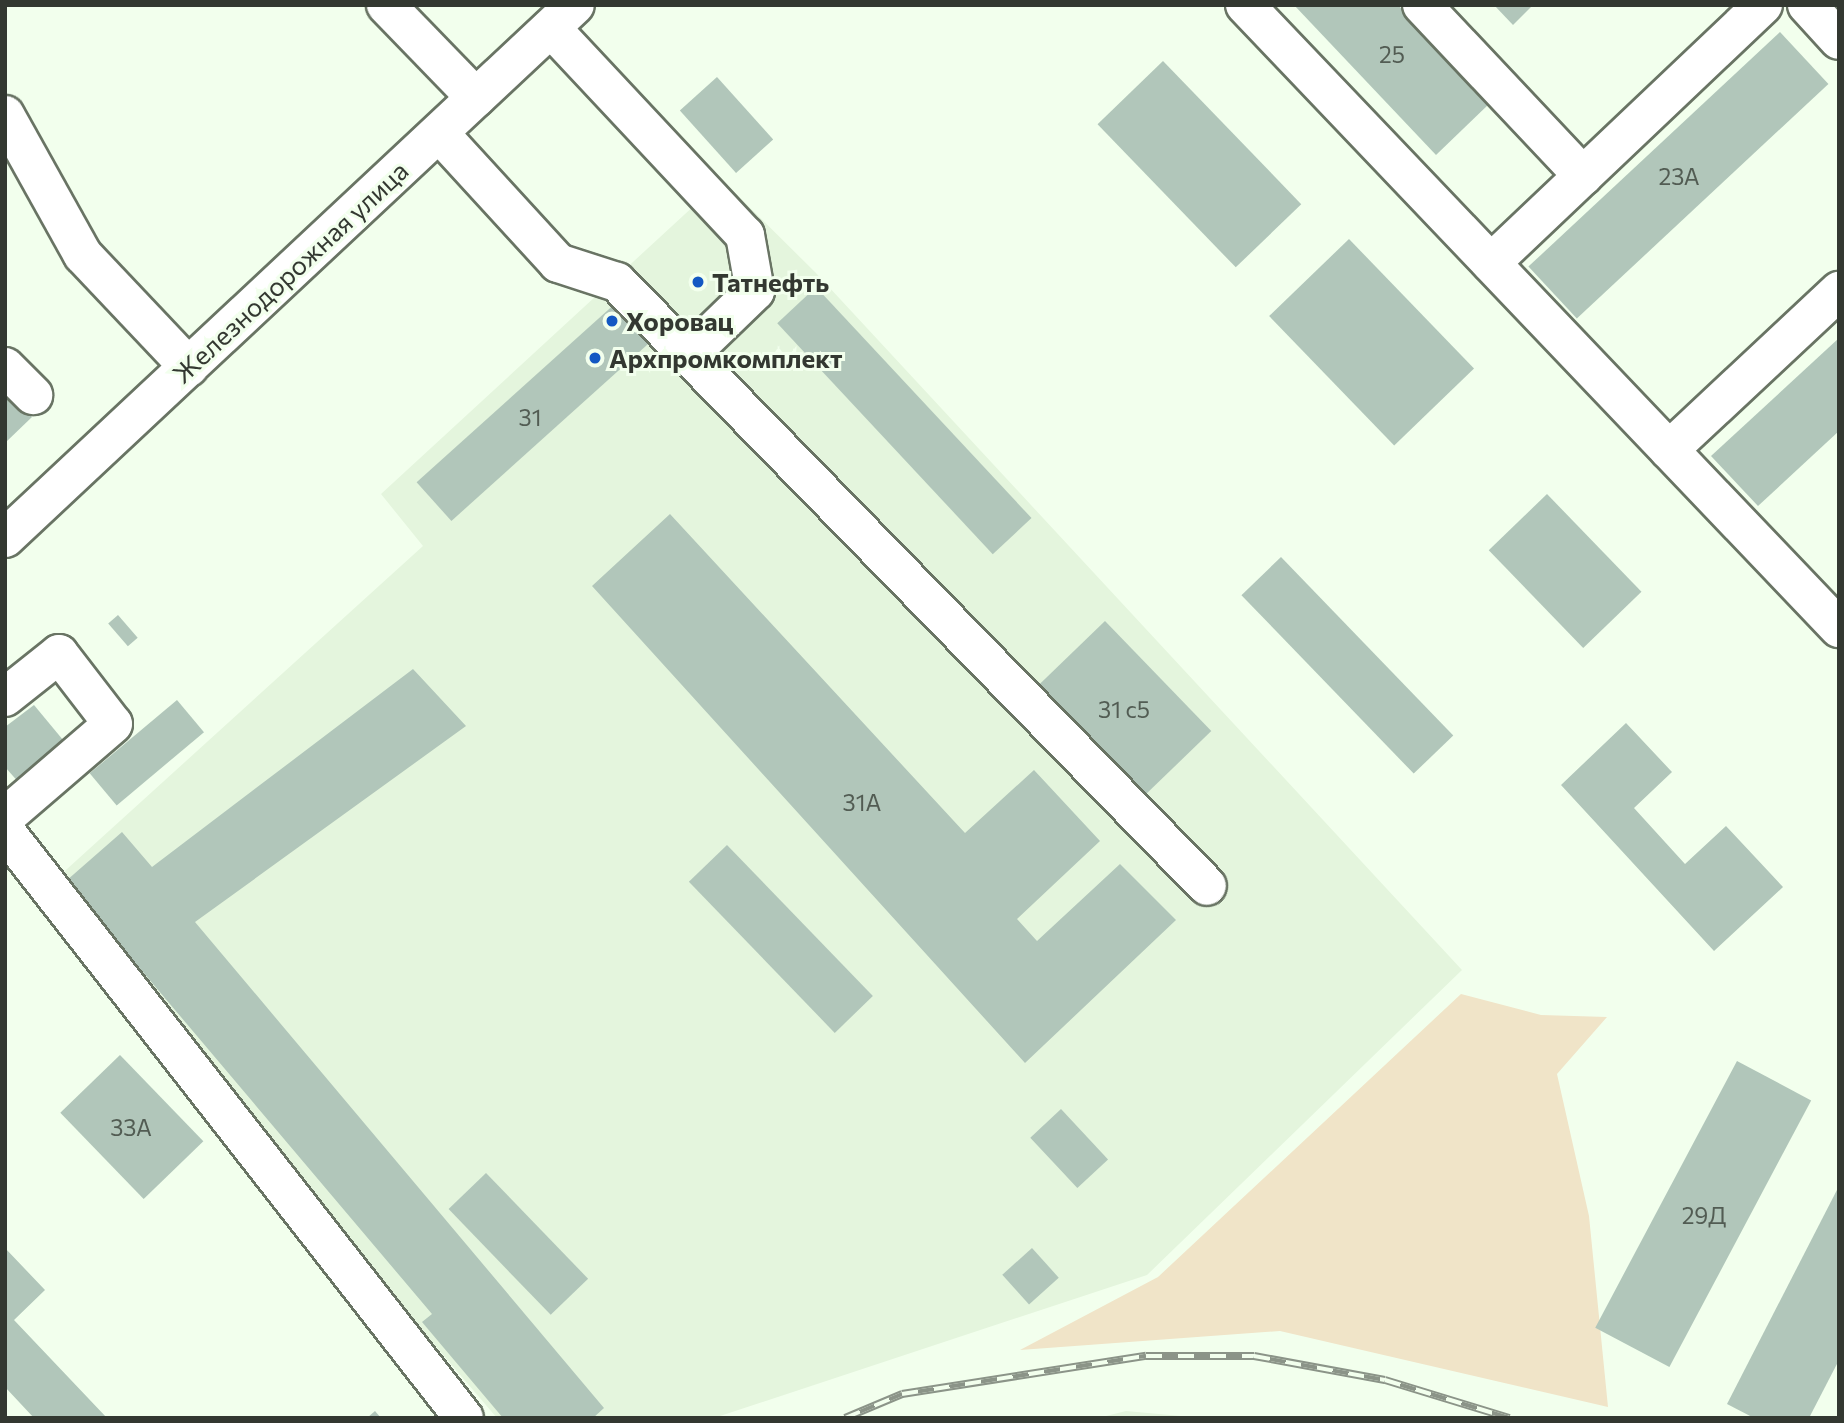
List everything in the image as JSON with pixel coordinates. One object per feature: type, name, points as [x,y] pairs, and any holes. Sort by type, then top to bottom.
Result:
[{"type":"main road","points":[[386,5],[476,98]]},
{"type":"main road","points":[[1245,5],[1839,628]]},
{"type":"main road","points":[[1422,5],[1583,176]]},
{"type":"main road","points":[[1491,263],[1763,5]]},
{"type":"main road","points":[[1807,5],[1839,40]]},
{"type":"main road","points":[[563,16],[745,234],[755,291],[688,356]]},
{"type":"main road","name":"Железнодорожная улица","points":[[5,538],[563,16]]},
{"type":"main road","points":[[5,115],[83,255],[189,367]]},
{"type":"main road","points":[[439,133],[558,263],[617,282],[1207,886]]},
{"type":"main road","points":[[1669,450],[1839,290]]},
{"type":"main road","points":[[5,366],[33,395]]},
{"type":"main road","points":[[5,697],[59,654],[113,724],[5,817]]},
{"type":"main road","points":[[5,831],[464,1418]]},
{"type":"shaded area","points":[[722,180],[815,272],[1462,970],[1147,1275],[714,1418],[497,1418],[45,889],[423,546],[381,494]]},
{"type":"shaded area","points":[[1461,994],[1541,1015],[1607,1017],[1557,1074],[1589,1216],[1608,1407],[1280,1331],[1020,1350],[1158,1277]]},
{"type":"shaded area","points":[[1126,1411],[1203,1418],[1098,1418]]},
{"type":"building","points":[[1294,5],[1398,5],[1490,103],[1436,155]]},
{"type":"building","points":[[1494,5],[1533,5],[1513,25]]},
{"type":"building","points":[[1780,32],[1828,84],[1577,319],[1528,267]]},
{"type":"building","points":[[1163,61],[1301,204],[1236,267],[1098,124]]},
{"type":"building","points":[[717,77],[773,139],[736,173],[680,110]]},
{"type":"building","points":[[1349,239],[1474,368],[1394,446],[1269,316]]},
{"type":"building","points":[[816,287],[1032,518],[993,554],[777,323]]},
{"type":"building","points":[[618,301],[653,340],[451,521],[417,482]]},
{"type":"building","points":[[1839,338],[1839,431],[1758,506],[1711,456]]},
{"type":"building","points":[[5,390],[32,417],[5,443]]},
{"type":"building","points":[[1547,494],[1641,592],[1583,648],[1489,550]]},
{"type":"building","points":[[670,514],[965,833],[1034,770],[1100,841],[1017,919],[1037,941],[1120,864],[1176,920],[1025,1063],[592,586]]},
{"type":"building","points":[[1281,557],[1453,735],[1414,774],[1241,595]]},
{"type":"building","points":[[118,615],[138,638],[128,646],[108,624]]},
{"type":"building","points":[[1105,621],[1211,731],[1143,797],[1037,687]]},
{"type":"building","points":[[413,669],[466,726],[195,922],[604,1408],[593,1418],[503,1418],[422,1322],[432,1314],[66,881],[122,832],[152,867]]},
{"type":"building","points":[[177,700],[204,732],[117,805],[90,773]]},
{"type":"building","points":[[34,705],[68,746],[21,785],[5,767],[5,727]]},
{"type":"building","points":[[1626,723],[1672,772],[1634,808],[1685,864],[1726,826],[1783,887],[1714,951],[1561,785]]},
{"type":"building","points":[[727,845],[873,996],[835,1033],[689,882]]},
{"type":"building","points":[[120,1055],[203,1141],[144,1199],[60,1113]]},
{"type":"building","points":[[1737,1061],[1811,1100],[1669,1367],[1595,1328]]},
{"type":"building","points":[[1061,1109],[1108,1159],[1077,1188],[1030,1138]]},
{"type":"building","points":[[486,1173],[588,1279],[551,1315],[449,1209]]},
{"type":"building","points":[[1839,1186],[1839,1360],[1809,1418],[1754,1418],[1727,1404]]},
{"type":"building","points":[[5,1248],[45,1290],[14,1320],[107,1418],[34,1418],[5,1387]]},
{"type":"building","points":[[1032,1248],[1059,1278],[1029,1304],[1002,1275]]},
{"type":"building","points":[[375,1411],[381,1418],[367,1418]]},
{"type":"railway","points":[[845,1418],[902,1394],[1146,1356],[1254,1356],[1385,1380],[1509,1418]]},
{"type":"place","name":"Татнефть","points":[[698,282]]},
{"type":"place","name":"Хоровац","points":[[612,321]]},
{"type":"place","name":"Архпромкомплект","points":[[595,358]]}]
